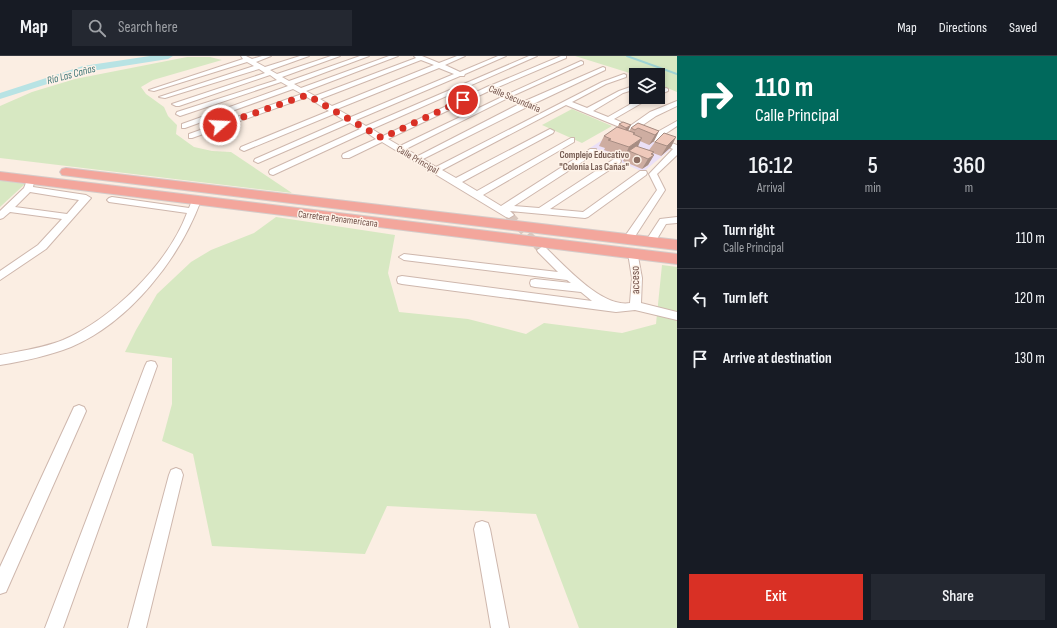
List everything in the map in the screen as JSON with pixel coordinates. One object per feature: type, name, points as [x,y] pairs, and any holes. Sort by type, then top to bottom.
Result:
[{"type":"highway","name":"Carretera Panamericana","points":[[1,174],[29,184],[195,206],[252,201],[543,246],[633,253],[677,259]]},
{"type":"highway","name":"Carretera Panamericana","points":[[1,174],[252,201],[542,229],[677,245]]},
{"type":"highway","points":[[542,229],[543,246]]},
{"type":"street","points":[[152,90],[247,59],[268,56]]},
{"type":"street","points":[[192,136],[285,82],[306,56]]},
{"type":"street","points":[[185,126],[285,82],[337,56]]},
{"type":"street","points":[[180,114],[366,56]]},
{"type":"street","points":[[163,97],[285,82],[395,56]]},
{"type":"street","points":[[244,149],[437,65],[462,56]]},
{"type":"street","points":[[258,161],[350,120],[503,56]]},
{"type":"street","points":[[273,172],[366,129],[534,56]]},
{"type":"street","points":[[176,104],[422,57]]},
{"type":"street","name":"Calle Secundaria","points":[[422,57],[437,65],[538,107]]},
{"type":"street","points":[[346,156],[492,88],[564,57]]},
{"type":"street","name":"Calle Principal","points":[[247,59],[505,211]]},
{"type":"street","points":[[400,149],[581,63]]},
{"type":"street","points":[[437,170],[538,107],[603,69]]},
{"type":"street","points":[[418,159],[538,107],[566,102],[604,83],[624,76]]},
{"type":"street","points":[[587,111],[621,92],[629,89]]},
{"type":"street","points":[[566,102],[677,149],[654,174],[661,190],[628,239]]},
{"type":"street","points":[[631,129],[653,114],[677,103]]},
{"type":"street","points":[[607,120],[636,104]]},
{"type":"street","points":[[654,138],[677,123]]},
{"type":"street","points":[[456,182],[550,131]]},
{"type":"street","points":[[477,195],[571,140]]},
{"type":"street","points":[[505,211],[593,151]]},
{"type":"street","points":[[541,211],[617,161]]},
{"type":"street","points":[[505,211],[541,211],[584,215],[643,173]]},
{"type":"street","points":[[0,216],[8,209],[29,184],[86,198],[42,247],[0,276]]},
{"type":"street","points":[[0,360],[48,350],[69,342],[101,323],[124,305],[144,286],[168,257],[188,224],[195,206],[112,200]]},
{"type":"street","points":[[8,209],[69,217]]},
{"type":"street","points":[[650,242],[663,221],[677,220]]},
{"type":"street","points":[[543,246],[571,278],[585,290],[616,308]]},
{"type":"street","name":"acceso","points":[[633,253],[637,278],[635,306]]},
{"type":"street","points":[[404,257],[571,278]]},
{"type":"street","points":[[402,280],[616,308],[629,308],[635,306],[677,316]]},
{"type":"street","points":[[535,283],[585,290]]},
{"type":"street","points":[[54,628],[151,366]]},
{"type":"street","points":[[0,586],[79,411]]},
{"type":"street","points":[[137,628],[176,475]]},
{"type":"street","points":[[482,529],[500,628]]},
{"type":"shaded area","name":"Complejo Educativo \"Colonia Las Cañas\"","points":[[622,127],[672,148],[643,172],[590,148]]},
{"type":"green space","points":[[575,56],[677,56],[677,92],[665,87],[665,68],[629,68],[629,73]]},
{"type":"green space","points":[[187,57],[210,57],[222,60],[153,80],[141,87],[146,94],[164,107],[168,116],[177,125],[176,134],[194,147],[212,151],[231,152],[292,193],[0,158],[0,106],[32,92],[75,79]]},
{"type":"green space","points":[[572,109],[612,126],[582,143],[542,125]]},
{"type":"green space","points":[[0,180],[25,184],[0,207]]},
{"type":"green space","points":[[276,217],[395,235],[388,273],[399,312],[468,319],[526,334],[544,323],[622,333],[656,324],[662,265],[677,267],[677,628],[579,628],[536,514],[387,506],[365,554],[212,546],[193,454],[162,441],[172,404],[172,358],[125,352],[157,294],[191,262],[211,250],[254,233]]},
{"type":"building","points":[[623,122],[631,125],[626,128],[619,124]]},
{"type":"building","points":[[638,123],[659,131],[655,135],[638,128],[635,130],[631,128]]},
{"type":"building","points":[[617,127],[635,133],[633,134],[642,138],[629,147],[608,140],[611,139],[604,136]]},
{"type":"building","points":[[664,133],[676,137],[667,146],[655,142]]},
{"type":"building","points":[[636,146],[654,152],[651,154],[654,155],[648,159],[629,151]]},
{"type":"waterway","name":"Río Las Cañas","points":[[0,96],[83,69],[168,56]]},
{"type":"waterway","points":[[627,56],[677,74]]},
{"type":"tunnel","points":[[509,215],[542,250]]},
{"type":"place","name":"Complejo Educativo \"Colonia Las Cañas\"","points":[[637,160]]},
{"type":"route","points":[[220,125],[307,95],[382,138],[463,100]]}]
